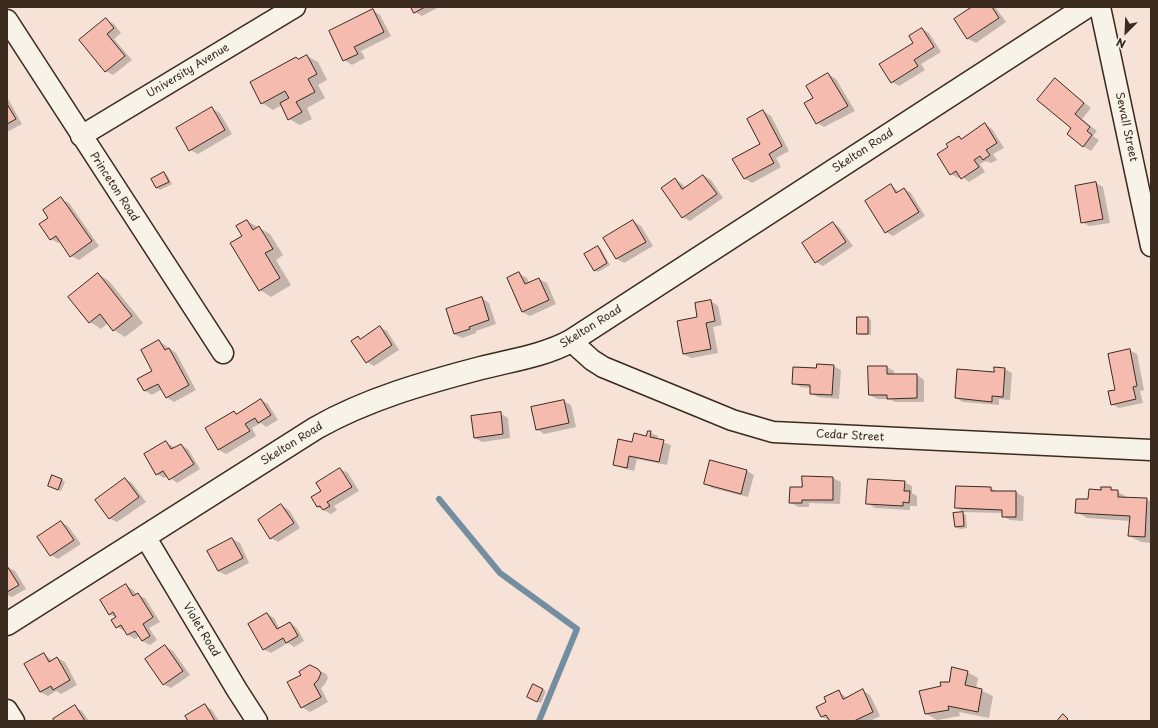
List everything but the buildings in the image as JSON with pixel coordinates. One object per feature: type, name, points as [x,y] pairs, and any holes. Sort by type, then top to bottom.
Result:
[{"type":"street","name":"University Avenue","points":[[81,136],[295,7]]},
{"type":"street","name":"Skelton Road","points":[[7,624],[146,538],[316,428],[345,412],[426,383],[544,353],[571,341],[1086,7]]},
{"type":"street","name":"Sewall Street","points":[[1100,7],[1151,246]]},
{"type":"street","name":"Princeton Road","points":[[7,20],[81,136],[223,352]]},
{"type":"street","name":"Cedar Street","points":[[571,341],[592,360],[603,367],[732,420],[773,432],[1151,450]]},
{"type":"street","name":"Violet Road","points":[[146,538],[257,721]]},
{"type":"street","points":[[7,710],[14,721]]},
{"type":"waterway","points":[[439,499],[500,573],[577,629],[539,721]]}]
